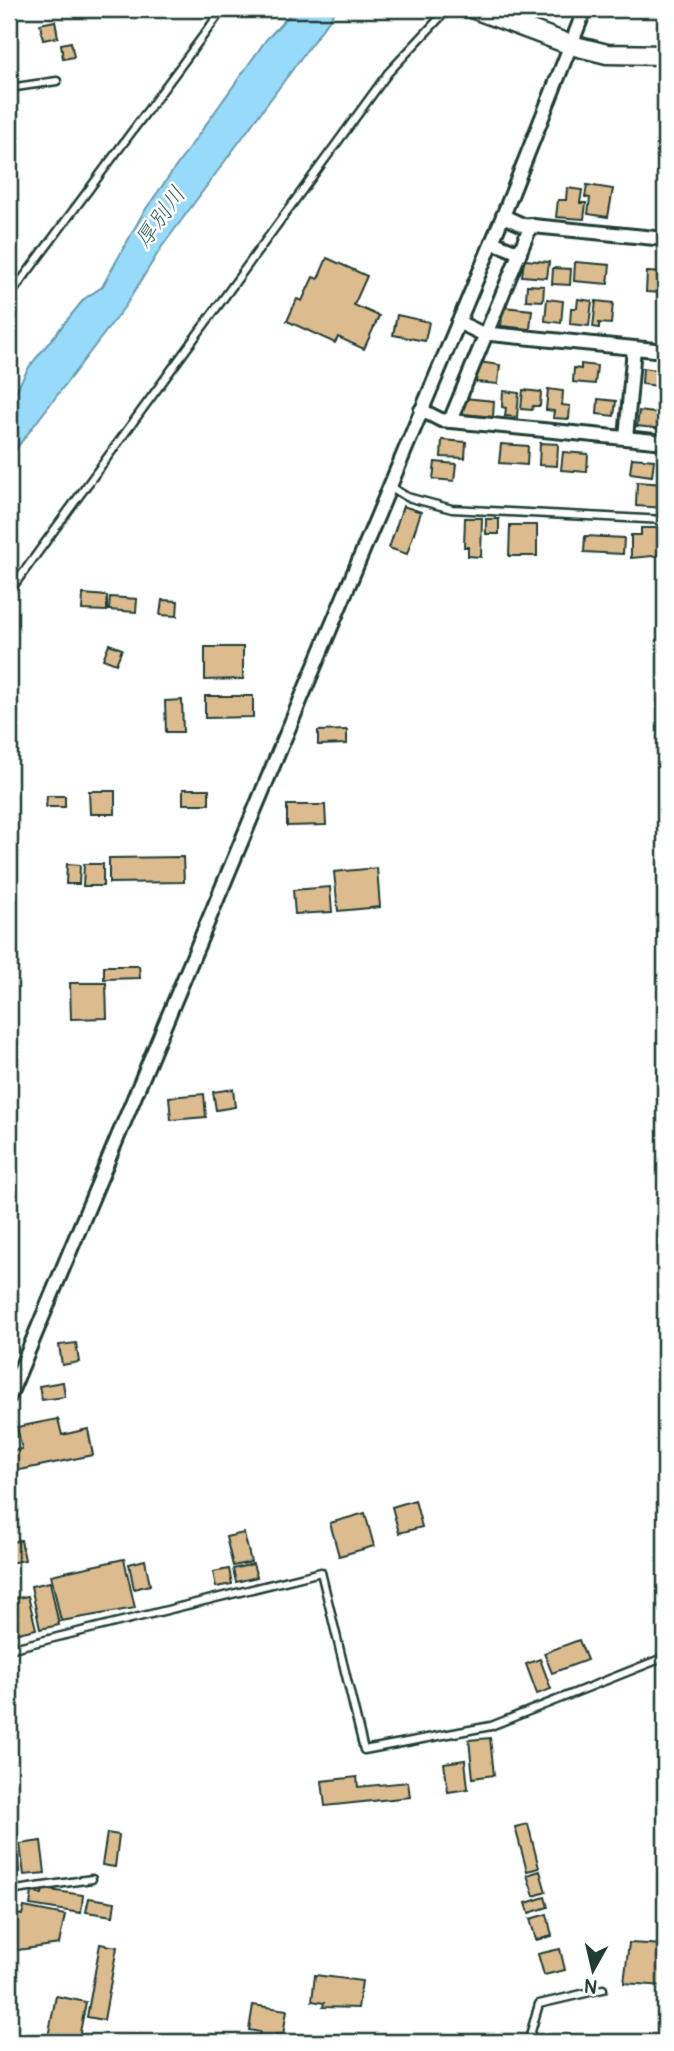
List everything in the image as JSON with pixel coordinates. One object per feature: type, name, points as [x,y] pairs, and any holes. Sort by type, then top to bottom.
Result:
[{"type":"street","points":[[474,9],[570,45],[607,54],[665,55]]},
{"type":"street","points":[[9,1397],[503,216],[585,9]]},
{"type":"street","points":[[503,216],[531,226],[665,239]]},
{"type":"street","points":[[450,421],[531,226]]},
{"type":"street","points":[[492,242],[520,253]]},
{"type":"street","points":[[458,322],[486,334],[665,351]]},
{"type":"street","points":[[626,438],[634,348]]},
{"type":"street","points":[[421,410],[441,421],[665,442]]},
{"type":"lane","points":[[9,297],[223,9]]},
{"type":"lane","points":[[9,592],[388,73],[448,9]]},
{"type":"lane","points":[[9,88],[57,81]]},
{"type":"lane","points":[[389,486],[407,497],[452,509],[665,520]]},
{"type":"lane","points":[[9,1649],[321,1572],[364,1750],[491,1726],[665,1657]]},
{"type":"lane","points":[[9,1891],[92,1879]]},
{"type":"lane","points":[[528,2042],[539,2004],[603,1989]]},
{"type":"water","name":"厚別川","points":[[295,9],[337,9],[161,248],[126,305],[9,458],[9,404],[29,367],[84,299],[102,287],[143,213],[266,40]]},
{"type":"building","points":[[55,21],[58,37],[43,40],[40,24]]},
{"type":"building","points":[[71,42],[74,57],[63,59],[61,44]]},
{"type":"building","points":[[587,185],[613,189],[608,217],[588,214],[590,198],[585,197]]},
{"type":"building","points":[[567,188],[582,190],[580,203],[586,203],[584,219],[556,217],[558,200],[566,200]]},
{"type":"building","points":[[327,258],[367,276],[354,305],[379,316],[364,349],[338,337],[335,343],[287,321],[297,299],[302,301],[313,277],[318,279]]},
{"type":"building","points":[[524,260],[549,262],[547,278],[522,276]]},
{"type":"building","points":[[575,262],[610,265],[608,284],[574,281]]},
{"type":"building","points":[[553,268],[571,269],[570,285],[552,284]]},
{"type":"building","points":[[647,272],[665,273],[665,293],[646,292]]},
{"type":"building","points":[[527,285],[544,286],[543,301],[526,300]]},
{"type":"building","points":[[547,299],[563,301],[561,323],[545,321]]},
{"type":"building","points":[[578,299],[592,301],[589,326],[570,324],[571,308],[577,308]]},
{"type":"building","points":[[596,301],[613,303],[611,324],[599,323],[599,328],[593,327]]},
{"type":"building","points":[[503,307],[532,310],[530,329],[501,326]]},
{"type":"building","points":[[397,315],[429,322],[425,341],[393,335]]},
{"type":"building","points":[[478,362],[500,365],[498,384],[476,382]]},
{"type":"building","points":[[581,364],[597,366],[595,384],[573,382],[574,368],[581,369]]},
{"type":"building","points":[[643,368],[665,371],[665,387],[642,384]]},
{"type":"building","points":[[548,389],[563,391],[562,405],[570,406],[569,419],[553,418],[554,411],[546,410]]},
{"type":"building","points":[[523,390],[541,392],[540,406],[533,406],[532,410],[521,409]]},
{"type":"building","points":[[503,391],[519,393],[517,417],[505,416],[506,408],[502,407]]},
{"type":"building","points":[[464,398],[494,401],[493,417],[463,414]]},
{"type":"building","points":[[598,399],[616,401],[614,416],[597,414]]},
{"type":"building","points":[[655,410],[665,412],[663,429],[637,426],[639,411],[655,413]]},
{"type":"building","points":[[442,440],[466,442],[465,458],[441,457]]},
{"type":"building","points":[[540,443],[558,444],[557,466],[539,465]]},
{"type":"building","points":[[501,444],[528,446],[527,465],[499,463]]},
{"type":"building","points":[[563,452],[588,454],[587,472],[561,470]]},
{"type":"building","points":[[632,458],[654,460],[652,476],[630,473]]},
{"type":"building","points":[[435,462],[456,464],[454,481],[433,479]]},
{"type":"building","points":[[637,482],[665,484],[665,508],[636,506]]},
{"type":"building","points":[[403,506],[421,512],[407,554],[389,548]]},
{"type":"building","points":[[465,518],[482,518],[481,557],[468,556],[468,547],[464,547]]},
{"type":"building","points":[[486,519],[499,519],[499,534],[486,534]]},
{"type":"building","points":[[510,525],[537,525],[537,556],[509,556]]},
{"type":"building","points":[[641,528],[658,528],[658,535],[665,536],[664,555],[631,558],[631,535],[641,535]]},
{"type":"building","points":[[585,536],[624,538],[623,554],[584,552]]},
{"type":"building","points":[[83,594],[107,596],[107,611],[82,610]]},
{"type":"building","points":[[110,597],[137,599],[136,612],[109,610]]},
{"type":"building","points":[[162,600],[178,601],[177,616],[160,615]]},
{"type":"building","points":[[109,644],[122,649],[116,664],[103,659]]},
{"type":"building","points":[[205,647],[243,647],[243,679],[205,680]]},
{"type":"building","points":[[205,696],[253,696],[253,717],[205,718]]},
{"type":"building","points":[[182,700],[183,732],[166,732],[165,701]]},
{"type":"building","points":[[347,730],[347,744],[318,745],[318,731]]},
{"type":"building","points":[[183,789],[209,789],[209,804],[183,804]]},
{"type":"building","points":[[89,791],[115,791],[115,814],[90,814]]},
{"type":"building","points":[[47,796],[65,796],[65,807],[46,807]]},
{"type":"building","points":[[287,805],[325,805],[326,825],[287,826]]},
{"type":"building","points":[[183,857],[184,882],[109,883],[109,858]]},
{"type":"building","points":[[67,864],[80,865],[79,884],[66,884]]},
{"type":"building","points":[[84,864],[103,864],[103,886],[83,886]]},
{"type":"building","points":[[377,868],[380,907],[338,911],[334,872]]},
{"type":"building","points":[[330,887],[332,912],[295,914],[293,890]]},
{"type":"building","points":[[104,966],[139,966],[140,978],[104,979]]},
{"type":"building","points":[[70,983],[106,983],[107,1018],[71,1019]]},
{"type":"building","points":[[233,1089],[235,1107],[216,1110],[213,1092]]},
{"type":"building","points":[[204,1094],[206,1117],[171,1120],[169,1097]]},
{"type":"building","points":[[76,1343],[79,1362],[62,1365],[59,1345]]},
{"type":"building","points":[[63,1382],[65,1397],[42,1400],[39,1386]]},
{"type":"building","points":[[58,1419],[62,1435],[88,1429],[93,1455],[15,1471],[10,1451],[22,1449],[17,1427]]},
{"type":"building","points":[[415,1500],[422,1527],[399,1533],[392,1507]]},
{"type":"building","points":[[365,1513],[374,1546],[339,1556],[330,1523]]},
{"type":"building","points":[[244,1533],[251,1562],[233,1566],[226,1537]]},
{"type":"building","points":[[21,1540],[25,1560],[9,1563],[9,1543]]},
{"type":"building","points":[[124,1559],[135,1608],[61,1621],[51,1575]]},
{"type":"building","points":[[145,1560],[150,1585],[134,1589],[129,1564]]},
{"type":"building","points":[[253,1564],[257,1577],[236,1582],[233,1569]]},
{"type":"building","points":[[229,1569],[232,1584],[216,1587],[213,1572]]},
{"type":"building","points":[[50,1582],[59,1625],[40,1629],[31,1586]]},
{"type":"building","points":[[28,1596],[36,1629],[9,1635],[9,1600]]},
{"type":"building","points":[[579,1640],[587,1660],[552,1673],[544,1653]]},
{"type":"building","points":[[540,1659],[551,1689],[537,1694],[526,1664]]},
{"type":"building","points":[[490,1738],[494,1775],[473,1778],[469,1740]]},
{"type":"building","points":[[465,1760],[468,1789],[448,1792],[444,1763]]},
{"type":"building","points":[[357,1777],[358,1787],[408,1782],[410,1797],[325,1806],[322,1781]]},
{"type":"building","points":[[528,1824],[539,1868],[527,1871],[515,1827]]},
{"type":"building","points":[[107,1833],[119,1835],[115,1867],[102,1865]]},
{"type":"building","points":[[41,1841],[45,1873],[24,1875],[20,1844]]},
{"type":"building","points":[[17,1845],[19,1872],[9,1873],[9,1846]]},
{"type":"building","points":[[540,1871],[546,1892],[534,1896],[527,1875]]},
{"type":"building","points":[[43,1889],[83,1895],[81,1913],[30,1905],[32,1892],[42,1894]]},
{"type":"building","points":[[545,1897],[548,1907],[529,1913],[526,1903]]},
{"type":"building","points":[[89,1898],[115,1902],[113,1916],[86,1912]]},
{"type":"building","points":[[24,1907],[65,1915],[59,1944],[18,1950],[9,1948],[13,1913],[22,1915]]},
{"type":"building","points":[[547,1914],[552,1936],[536,1940],[530,1919]]},
{"type":"building","points":[[629,1943],[665,1945],[665,1986],[624,1983]]},
{"type":"building","points":[[100,1944],[117,1947],[104,2020],[87,2017]]},
{"type":"building","points":[[560,1949],[565,1970],[544,1975],[538,1954]]},
{"type":"building","points":[[315,1975],[362,1981],[358,2008],[323,2007],[324,2003],[312,2001]]},
{"type":"building","points":[[56,1996],[86,2002],[78,2042],[47,2042]]},
{"type":"building","points":[[253,2005],[287,2010],[283,2035],[276,2034],[275,2039],[259,2036],[260,2032],[249,2030]]}]
